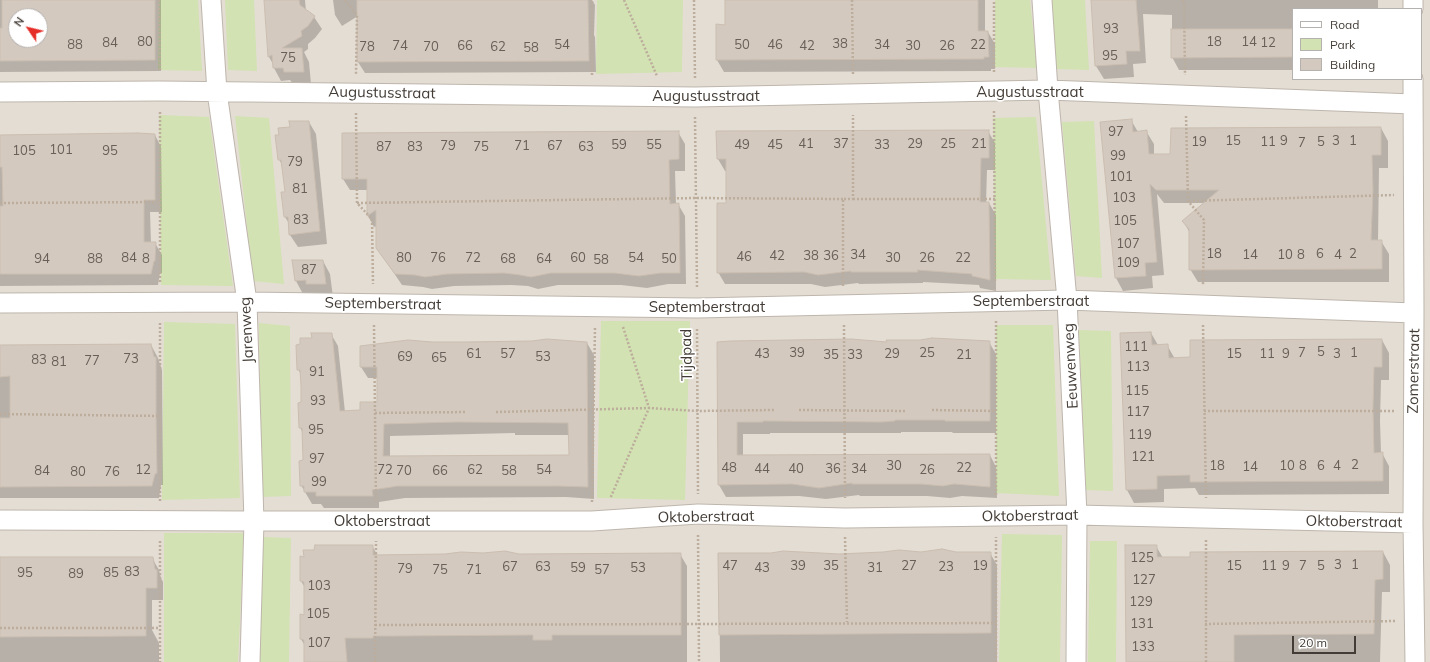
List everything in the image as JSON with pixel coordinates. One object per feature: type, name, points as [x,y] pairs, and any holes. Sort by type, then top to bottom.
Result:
[{"type":"street","name":"Jarenweg","points":[[211,0],[217,92],[247,302],[254,522],[250,662]]},
{"type":"street","name":"Eeuwenweg","points":[[1042,0],[1048,90],[1068,300],[1077,515],[1076,662]]},
{"type":"street","name":"Zomerstraat","points":[[1413,80],[1413,523],[1415,662]]},
{"type":"street","name":"Augustusstraat","points":[[0,92],[356,92],[695,97],[1048,90],[1413,104]]},
{"type":"street","name":"Septemberstraat","points":[[0,303],[247,302],[697,308],[1068,300],[1414,313]]},
{"type":"street","name":"Oktoberstraat","points":[[0,520],[254,522],[596,520],[698,514],[845,518],[1077,515],[1413,523]]},
{"type":"path","points":[[159,0],[160,662]]},
{"type":"path","points":[[345,0],[357,15],[357,203],[372,219],[376,521],[374,662]]},
{"type":"path","points":[[592,0],[592,96]]},
{"type":"path","points":[[624,0],[666,96]]},
{"type":"path","name":"Tijdpad","points":[[694,0],[699,662]]},
{"type":"path","points":[[994,0],[996,662]]},
{"type":"path","points":[[1182,0],[1184,1],[1188,201],[1204,220],[1203,305],[1206,518],[1206,662]]},
{"type":"path","points":[[1188,201],[1414,195]]},
{"type":"path","points":[[357,203],[696,198],[843,199]]},
{"type":"path","points":[[853,199],[995,199]]},
{"type":"path","points":[[0,203],[160,202]]},
{"type":"path","points":[[595,306],[594,411],[596,520]]},
{"type":"path","points":[[596,520],[649,408],[617,307]]},
{"type":"path","points":[[496,412],[594,411],[649,408],[698,411],[774,410]]},
{"type":"path","points":[[799,410],[907,411]]},
{"type":"path","points":[[932,410],[996,411]]},
{"type":"path","points":[[1204,411],[1414,411]]},
{"type":"path","points":[[375,413],[467,412]]},
{"type":"path","points":[[0,414],[160,416]]},
{"type":"path","points":[[1205,624],[1403,621]]},
{"type":"path","points":[[375,625],[996,623]]},
{"type":"path","points":[[0,628],[160,628]]},
{"type":"shaded area","points":[[0,0],[1430,0],[1430,662],[0,662]]},
{"type":"green space","points":[[159,0],[198,0],[202,71],[158,70]]},
{"type":"green space","points":[[225,0],[254,0],[257,71],[228,70]]},
{"type":"green space","points":[[597,0],[683,0],[682,72],[596,74]]},
{"type":"green space","points":[[995,0],[1030,0],[1037,68],[995,67]]},
{"type":"green space","points":[[1051,0],[1085,0],[1089,70],[1055,69]]},
{"type":"green space","points":[[159,115],[209,117],[233,286],[161,285]]},
{"type":"green space","points":[[235,116],[269,118],[284,284],[253,281]]},
{"type":"green space","points":[[1036,117],[1051,280],[995,279],[993,118]]},
{"type":"green space","points":[[1094,121],[1102,278],[1076,276],[1062,122]]},
{"type":"green space","points":[[601,321],[690,321],[685,500],[597,498]]},
{"type":"green space","points":[[164,322],[235,324],[240,498],[162,500]]},
{"type":"green space","points":[[259,323],[290,326],[291,496],[261,497]]},
{"type":"green space","points":[[996,325],[1053,325],[1059,496],[996,493]]},
{"type":"green space","points":[[1079,330],[1111,331],[1113,491],[1086,490]]},
{"type":"green space","points":[[164,533],[244,533],[238,662],[164,662]]},
{"type":"green space","points":[[1002,534],[1062,535],[1060,662],[999,662]]},
{"type":"green space","points":[[261,537],[291,538],[289,662],[258,662]]},
{"type":"green space","points":[[1090,541],[1117,541],[1116,662],[1088,662]]},
{"type":"building","points":[[2,0],[155,0],[155,60],[0,61],[0,28],[2,28]]},
{"type":"building","points":[[264,0],[299,0],[300,5],[315,16],[308,26],[301,31],[302,36],[282,48],[302,48],[304,72],[284,72],[283,68],[273,68],[272,55],[268,57]]},
{"type":"building","points":[[357,0],[588,0],[589,61],[357,62]]},
{"type":"building","points":[[725,0],[978,0],[978,31],[988,31],[989,57],[984,57],[984,59],[716,60],[716,24],[725,25]]},
{"type":"building","points":[[1091,0],[1136,0],[1140,51],[1126,51],[1127,64],[1095,66]]},
{"type":"building","points":[[1171,29],[1292,29],[1292,57],[1171,58]]},
{"type":"building","points":[[1132,119],[1133,132],[1147,130],[1149,154],[1170,154],[1171,128],[1381,127],[1381,155],[1372,155],[1373,190],[1371,240],[1382,240],[1382,269],[1189,270],[1189,229],[1182,221],[1219,190],[1156,190],[1150,184],[1157,262],[1145,263],[1146,276],[1115,278],[1100,122]]},
{"type":"building","points":[[289,121],[309,121],[320,231],[289,235],[288,217],[284,217],[281,192],[285,192],[281,160],[278,160],[275,135],[279,135],[278,128],[290,127]]},
{"type":"building","points":[[989,130],[989,158],[981,158],[980,202],[989,202],[990,280],[972,276],[972,274],[917,270],[918,272],[851,271],[818,275],[804,272],[717,273],[717,203],[726,203],[726,159],[717,159],[716,131]]},
{"type":"building","points":[[679,131],[679,159],[669,160],[670,204],[679,203],[680,273],[661,273],[639,276],[614,273],[551,273],[531,277],[504,273],[447,274],[425,277],[395,274],[376,248],[376,210],[367,216],[367,179],[342,179],[342,133]]},
{"type":"building","points":[[155,134],[155,200],[144,200],[144,242],[156,242],[155,261],[151,274],[0,274],[0,206],[3,206],[2,167],[0,167],[0,135]]},
{"type":"building","points":[[292,260],[323,260],[326,284],[306,284],[306,280],[295,281]]},
{"type":"building","points":[[1151,332],[1152,345],[1168,344],[1169,358],[1190,357],[1190,340],[1382,339],[1382,367],[1374,367],[1373,408],[1374,453],[1383,452],[1383,481],[1190,482],[1190,475],[1157,476],[1157,489],[1126,490],[1120,333]]},
{"type":"building","points":[[311,333],[332,333],[340,411],[360,410],[360,402],[377,402],[377,367],[360,367],[360,346],[408,340],[466,342],[532,341],[547,339],[587,342],[588,487],[398,486],[372,490],[373,496],[316,496],[316,492],[304,492],[304,486],[300,486],[299,461],[303,460],[302,428],[299,428],[298,403],[301,402],[301,386],[300,370],[297,370],[296,345],[300,344],[300,338],[312,338]],"holes":[[[457,422],[568,423],[569,455],[383,456],[384,424]]]},
{"type":"building","points":[[932,338],[990,341],[990,421],[895,420],[882,422],[737,422],[737,455],[990,454],[990,487],[954,484],[943,486],[920,484],[852,483],[819,488],[792,484],[718,485],[717,342],[851,339],[887,342],[886,340],[920,340]]},
{"type":"building","points":[[151,344],[154,357],[156,357],[157,473],[155,474],[152,486],[0,487],[0,418],[10,418],[10,376],[0,377],[0,345]]},
{"type":"building","points":[[315,545],[373,545],[373,555],[445,554],[461,552],[483,553],[505,551],[519,554],[681,553],[681,635],[552,635],[552,640],[533,640],[533,635],[373,636],[373,638],[345,638],[347,662],[304,662],[304,640],[300,639],[300,614],[304,615],[304,582],[300,581],[300,556],[304,557],[303,550],[314,550]]},
{"type":"building","points":[[1125,545],[1157,545],[1157,557],[1190,557],[1190,552],[1383,551],[1383,579],[1375,580],[1374,634],[1234,635],[1234,662],[1126,662]]},
{"type":"building","points":[[942,549],[956,552],[991,552],[991,633],[719,635],[718,553],[771,553],[783,551],[839,554],[899,550],[921,552]]},
{"type":"building","points":[[0,557],[153,557],[155,569],[157,570],[157,588],[146,588],[146,636],[0,637]]}]
